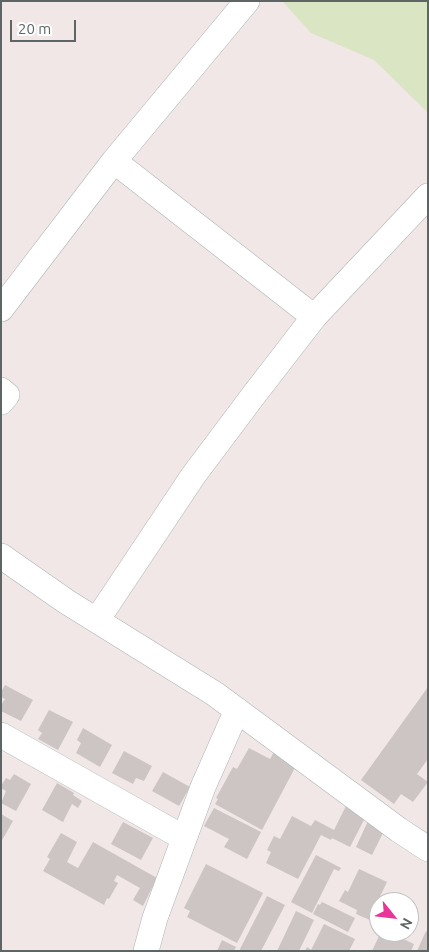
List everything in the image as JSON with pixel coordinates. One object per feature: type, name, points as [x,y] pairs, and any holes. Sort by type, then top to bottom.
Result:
[{"type":"street","points":[[1,308],[114,161],[248,1]]},
{"type":"street","points":[[114,161],[314,317]]},
{"type":"street","points":[[97,620],[193,476],[314,317],[428,196]]},
{"type":"street","points":[[1,390],[7,395],[1,402]]},
{"type":"street","points":[[1,556],[67,602],[190,677],[399,830],[428,849]]},
{"type":"street","points":[[146,951],[155,918],[184,838],[212,765],[237,710]]},
{"type":"street","points":[[1,735],[184,838]]},
{"type":"green space","points":[[282,1],[428,1],[428,113],[374,60],[311,33]]},
{"type":"building","points":[[5,685],[33,700],[21,721],[1,711],[1,705],[5,699],[1,697],[1,692]]},
{"type":"building","points":[[428,687],[428,759],[417,774],[428,782],[413,802],[401,794],[394,804],[361,780]]},
{"type":"building","points":[[49,710],[73,722],[58,750],[38,739],[42,733],[38,730]]},
{"type":"building","points":[[83,728],[112,745],[100,767],[76,753],[81,743],[77,740]]},
{"type":"building","points":[[249,748],[270,759],[274,752],[297,764],[262,830],[215,804],[218,799],[216,798],[233,767],[237,769]]},
{"type":"building","points":[[124,751],[152,766],[144,781],[136,778],[133,784],[112,773]]},
{"type":"building","points":[[163,772],[190,787],[179,806],[152,791]]},
{"type":"building","points":[[14,774],[31,784],[16,811],[1,803],[6,791],[1,786],[6,778],[10,780]]},
{"type":"building","points":[[57,783],[74,793],[73,795],[82,801],[78,808],[72,804],[63,822],[42,810]]},
{"type":"building","points":[[347,804],[367,814],[350,847],[321,835],[298,879],[266,863],[271,852],[267,850],[274,836],[280,839],[292,816],[311,826],[315,820],[334,830]]},
{"type":"building","points":[[214,808],[261,832],[247,859],[224,847],[229,839],[204,826]]},
{"type":"building","points":[[1,814],[13,821],[1,842]]},
{"type":"building","points":[[368,821],[385,829],[372,855],[356,847]]},
{"type":"building","points":[[123,822],[153,838],[141,860],[111,844]]},
{"type":"building","points":[[61,833],[77,842],[67,862],[78,868],[93,842],[157,878],[143,906],[133,900],[140,888],[117,875],[114,881],[118,883],[104,905],[43,871],[50,859],[47,857]]},
{"type":"building","points":[[316,855],[341,868],[339,871],[334,869],[312,913],[291,902]]},
{"type":"building","points":[[206,864],[263,893],[237,943],[187,917],[190,911],[184,908]]},
{"type":"building","points":[[359,869],[387,882],[382,892],[369,892],[369,920],[356,914],[357,910],[339,901],[345,890],[348,892]]},
{"type":"building","points":[[267,896],[285,905],[261,951],[239,951]]},
{"type":"building","points":[[322,902],[355,918],[348,932],[313,914],[318,904],[320,905]]},
{"type":"building","points":[[296,911],[314,920],[299,951],[277,951]]},
{"type":"building","points":[[324,924],[355,939],[349,951],[305,951],[307,947],[311,950]]},
{"type":"building","points":[[426,931],[428,932],[428,951],[417,951]]},
{"type":"building","points":[[222,940],[236,947],[234,951],[217,951]]},
{"type":"building","points":[[376,942],[410,942],[414,944],[411,951],[372,951]]}]
